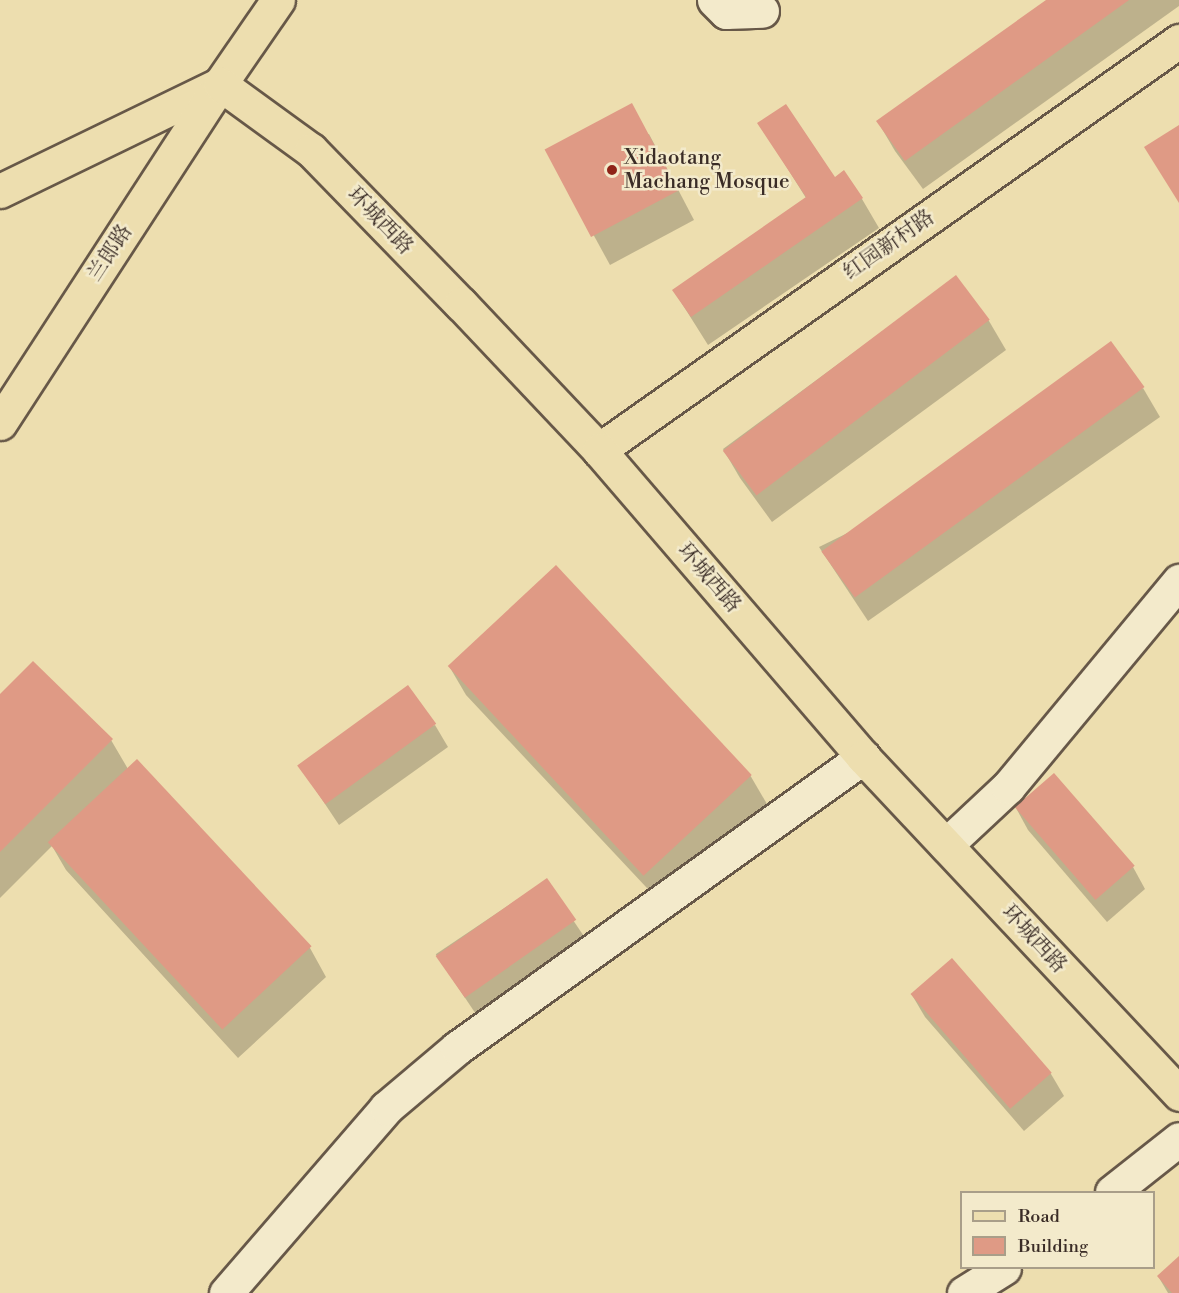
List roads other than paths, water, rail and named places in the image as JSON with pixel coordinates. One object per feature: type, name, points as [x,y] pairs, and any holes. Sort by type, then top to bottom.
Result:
[{"type":"main road","name":"兰郎路","points":[[0,423],[220,84],[278,0]]},
{"type":"main road","name":"红园新村路","points":[[599,450],[1179,41]]},
{"type":"main road","points":[[0,191],[220,84]]},
{"type":"main road","name":"环城西路","points":[[220,84],[311,150],[599,450],[863,757],[1179,1094]]},
{"type":"street","points":[[714,0],[726,12],[762,11]]},
{"type":"street","points":[[946,845],[1008,787],[1179,580]]},
{"type":"street","points":[[226,1293],[386,1108],[440,1063],[863,757]]},
{"type":"street","points":[[1113,1191],[1179,1139]]},
{"type":"street","points":[[964,1293],[1002,1269]]},
{"type":"place","name":"Xidaotang Machang Mosque","points":[[612,170]]}]
